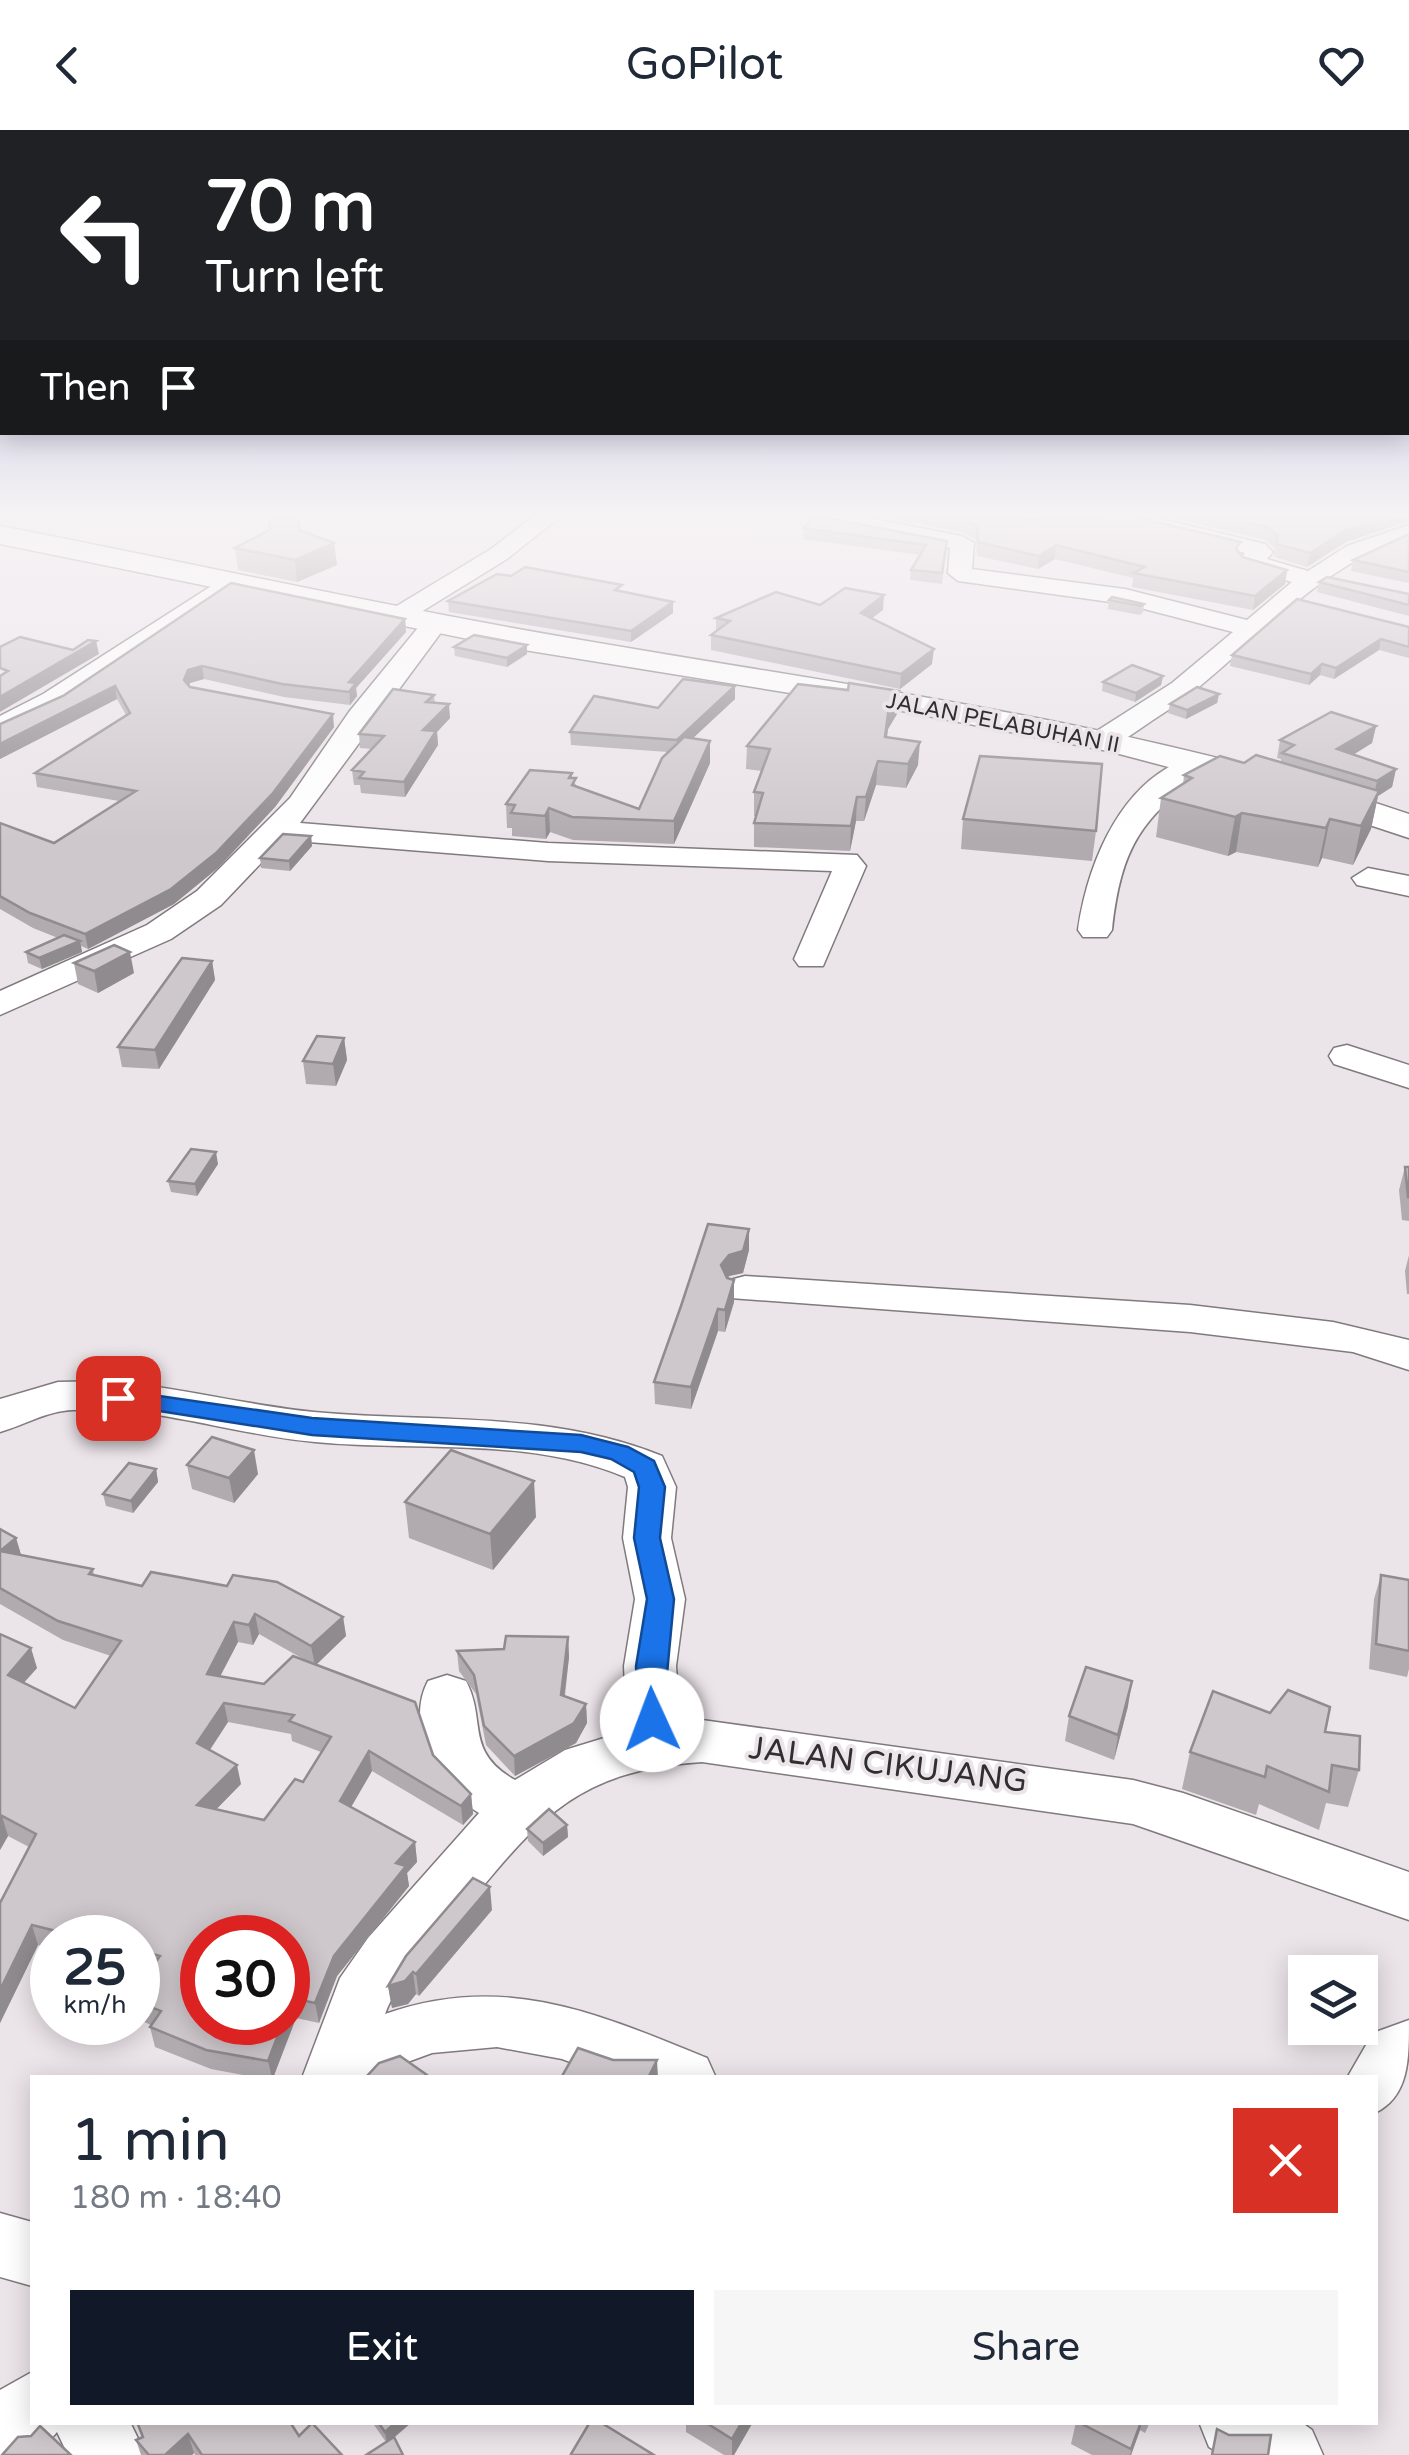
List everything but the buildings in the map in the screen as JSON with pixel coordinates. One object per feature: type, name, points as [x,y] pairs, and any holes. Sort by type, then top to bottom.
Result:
[{"type":"main road","name":"JALAN PELABUHAN II","points":[[444,624],[1102,740],[1318,796],[1409,827]]},
{"type":"street","points":[[0,727],[53,700],[165,624]]},
{"type":"street","points":[[0,1004],[159,932],[209,898],[301,804],[344,717],[434,624]]},
{"type":"street","points":[[1235,624],[1249,628]]},
{"type":"street","points":[[1102,740],[1204,672],[1254,624]]},
{"type":"street","points":[[1096,930],[1104,868],[1116,836],[1134,812],[1199,764]]},
{"type":"street","points":[[301,804],[387,816]]},
{"type":"street","points":[[277,830],[548,852],[846,862],[850,866],[810,959]]},
{"type":"street","points":[[1368,878],[1409,886]]},
{"type":"street","points":[[1346,1056],[1409,1077]]},
{"type":"street","points":[[746,1289],[1142,1312],[1315,1334],[1386,1347],[1409,1356]]},
{"type":"street","points":[[0,1417],[42,1398],[83,1394],[312,1426],[528,1438],[619,1453],[645,1467],[652,1487],[647,1538],[660,1599],[650,1666],[676,1742]]},
{"type":"street","points":[[447,1695],[445,1732],[469,1776],[489,1794],[520,1806]]},
{"type":"street","name":"JALAN CIKUJANG","points":[[335,2068],[361,1997],[389,1956],[520,1806],[584,1765],[676,1742],[1132,1802],[1183,1815],[1409,1896]]},
{"type":"street","points":[[335,2068],[434,2026],[527,2025],[580,2036],[678,2075]]},
{"type":"street","points":[[1378,2080],[1394,2052],[1409,2047]]},
{"type":"street","points":[[0,2245],[30,2253]]},
{"type":"street","points":[[0,2444],[30,2409]]},
{"type":"street","points":[[90,2425],[110,2455]]},
{"type":"street","points":[[1239,2425],[1288,2455]]},
{"type":"route","points":[[118,1398],[312,1426],[581,1444],[619,1453],[645,1467],[652,1487],[647,1538],[660,1599],[650,1666],[652,1720]]}]
